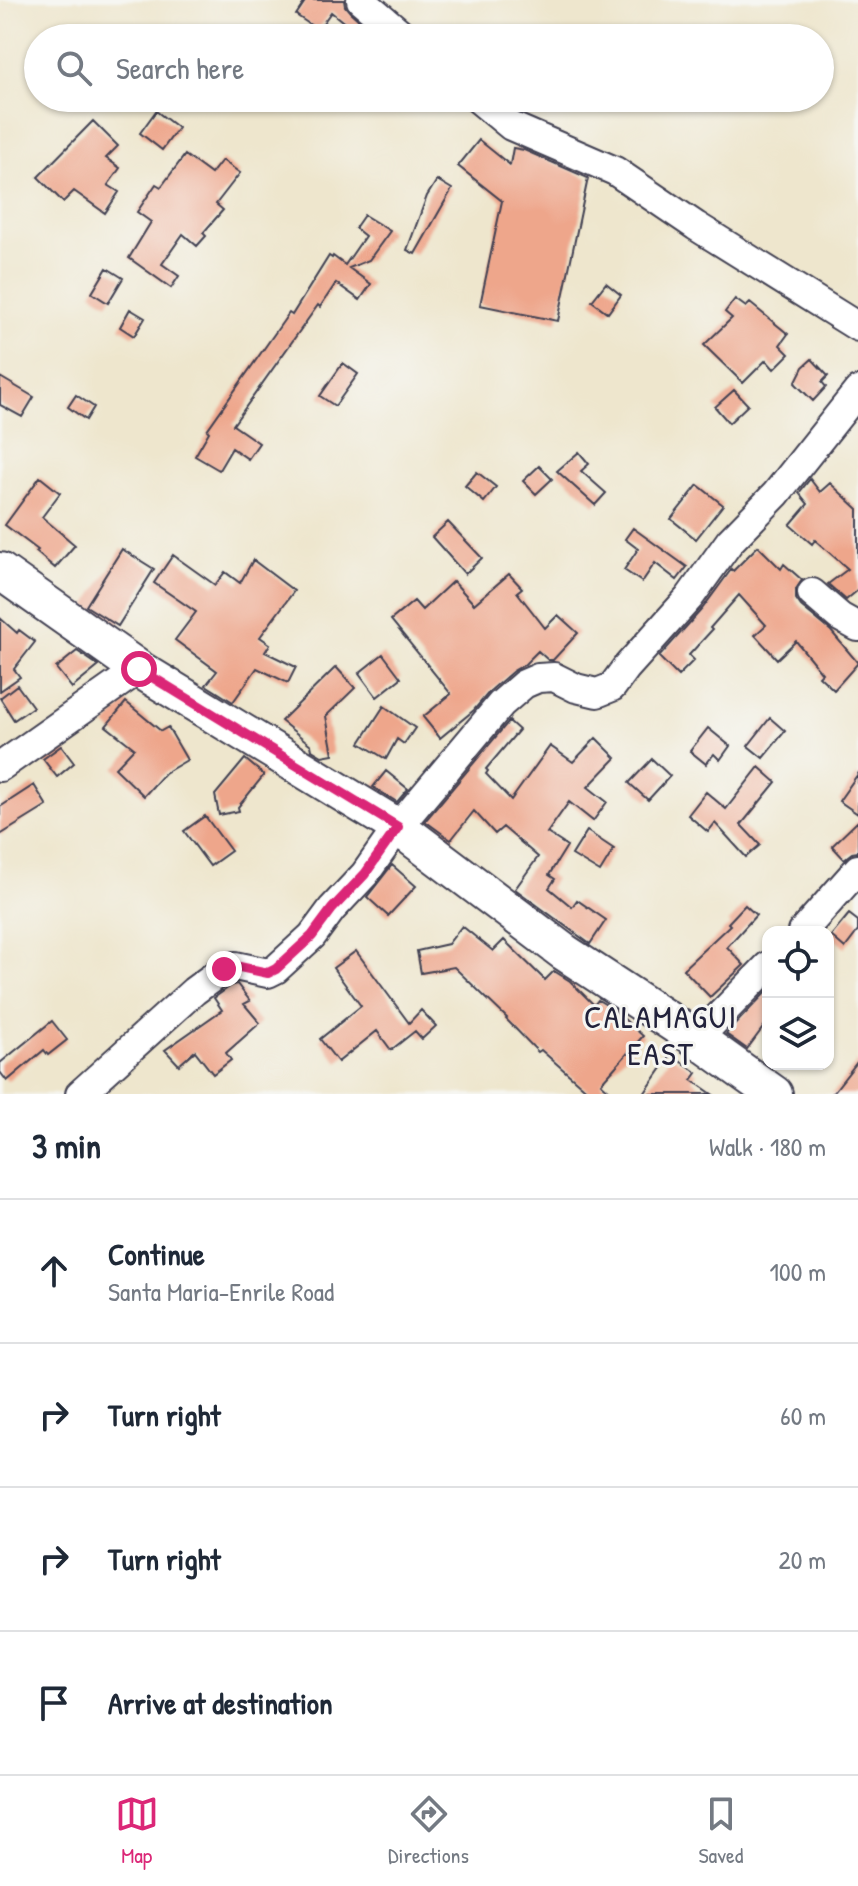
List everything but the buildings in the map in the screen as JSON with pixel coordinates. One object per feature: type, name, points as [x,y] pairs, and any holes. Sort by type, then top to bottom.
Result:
[{"type":"main road","points":[[0,571],[139,669],[398,827],[564,952],[697,1039],[774,1094]]},
{"type":"street","points":[[361,0],[389,24]]},
{"type":"street","points":[[494,112],[511,126],[615,171],[696,226],[858,327]]},
{"type":"street","points":[[80,1094],[194,991],[224,969],[235,966],[268,973],[312,936],[501,704],[524,684],[538,678],[554,677],[576,688],[597,693],[612,687],[689,598],[730,541],[776,494],[858,391]]},
{"type":"street","points":[[812,593],[840,617],[858,627]]},
{"type":"street","points":[[0,767],[139,669]]},
{"type":"street","points":[[807,926],[858,869]]},
{"type":"street","points":[[697,1039],[762,972]]},
{"type":"district","name":"CALAMAGUI EAST","points":[[661,1036]]},
{"type":"route","points":[[139,669],[398,827],[365,874],[312,936],[276,969],[268,973],[246,967],[224,969]]}]
